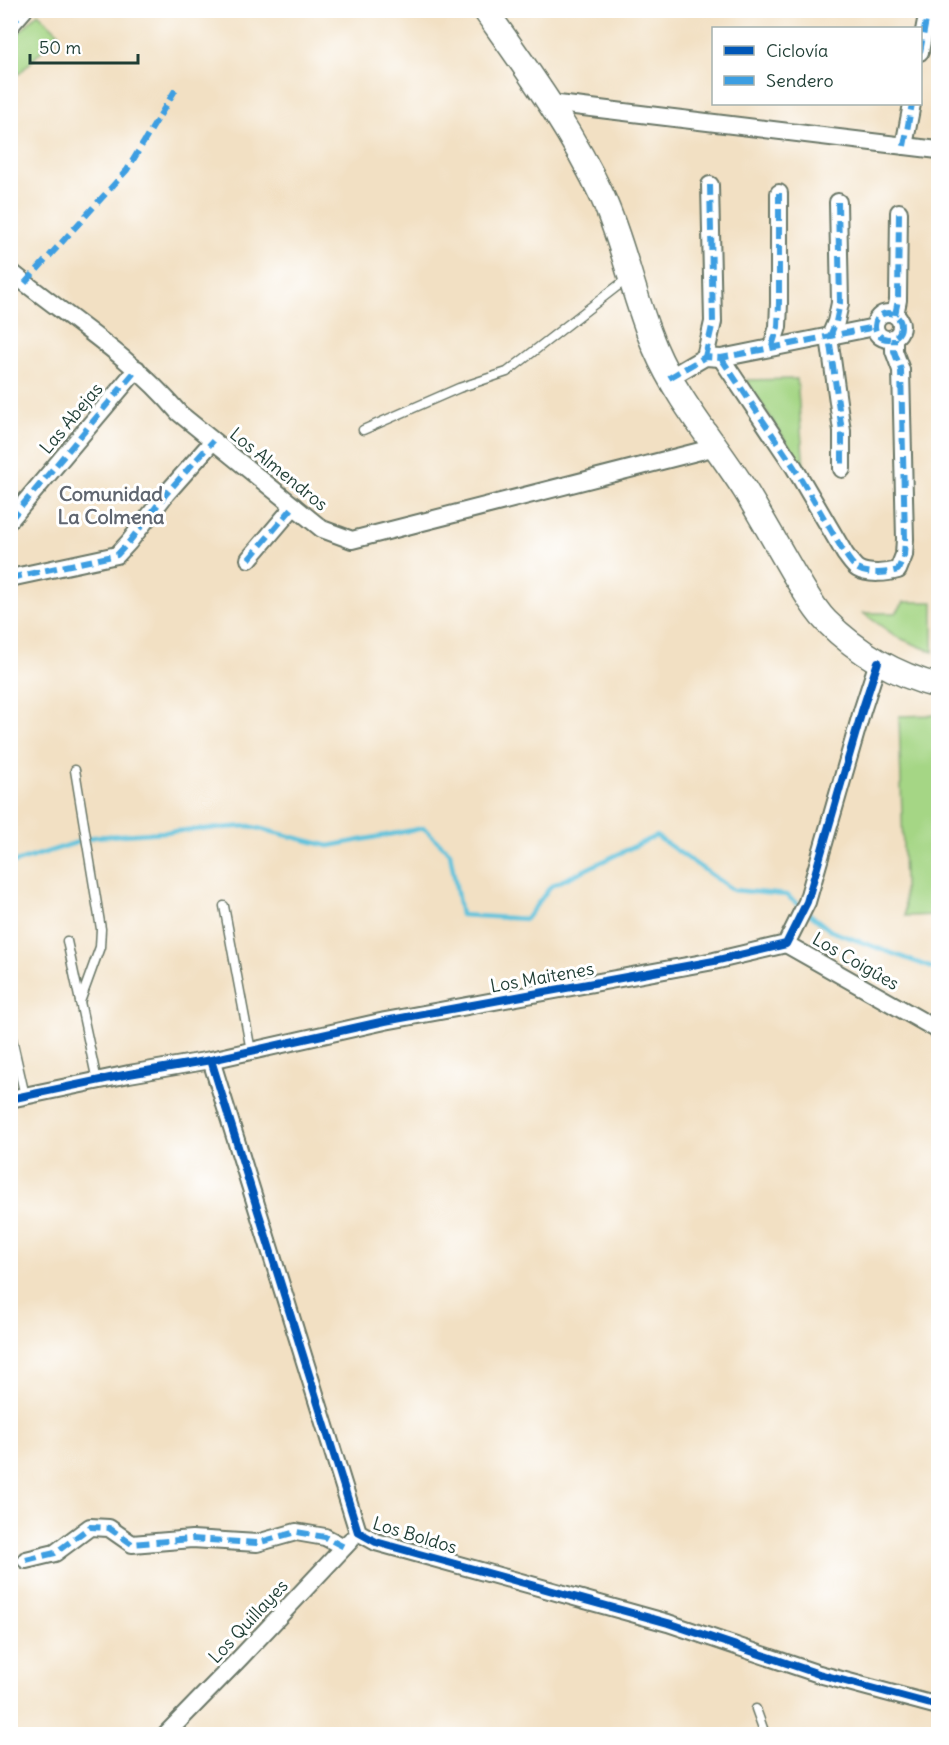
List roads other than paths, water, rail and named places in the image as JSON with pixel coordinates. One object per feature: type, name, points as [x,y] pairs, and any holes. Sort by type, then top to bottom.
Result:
[{"type":"main road","points":[[485,10],[550,103],[588,167],[618,236],[644,320],[669,378],[743,488],[809,599],[824,619],[878,662],[939,686]]},
{"type":"street","points":[[10,26],[24,10]]},
{"type":"street","points":[[922,46],[928,10]]},
{"type":"street","points":[[550,103],[939,150]]},
{"type":"street","points":[[904,146],[912,105]]},
{"type":"street","points":[[710,185],[713,357],[794,467],[845,554],[852,564],[863,572],[892,572],[898,570],[902,563],[905,539],[900,370],[894,351],[894,338]]},
{"type":"street","points":[[772,346],[779,315],[779,194]]},
{"type":"street","points":[[838,202],[840,303],[830,336],[842,431],[842,469]]},
{"type":"street","points":[[895,315],[898,300],[899,212]]},
{"type":"street","name":"Los Almendros","points":[[10,271],[137,369],[179,413],[322,529],[352,540],[716,447]]},
{"type":"street","points":[[887,313],[895,315],[900,321],[900,333],[894,338],[882,338],[876,331],[877,319],[887,313]]},
{"type":"street","points":[[669,378],[713,357],[875,327]]},
{"type":"street","name":"Las Abejas","points":[[10,520],[137,369]]},
{"type":"street","points":[[10,578],[117,555],[166,494],[213,441]]},
{"type":"street","points":[[249,559],[294,506]]},
{"type":"street","points":[[786,944],[807,902],[878,662]]},
{"type":"street","name":"Los Coigûes","points":[[786,944],[939,1030]]},
{"type":"street","name":"Los Maitenes","points":[[18,1097],[210,1060],[385,1021],[714,962],[786,944]]},
{"type":"street","name":"Los Boldos","points":[[210,1060],[358,1532],[376,1542],[668,1623],[819,1674],[939,1706]]},
{"type":"street","points":[[27,1560],[55,1553],[90,1527],[109,1528],[132,1544],[192,1539],[257,1543],[296,1532],[325,1537],[344,1547]]},
{"type":"street","name":"Los Quillayes","points":[[166,1734],[240,1659],[358,1532]]},
{"type":"lane","points":[[363,430],[459,388],[507,372],[630,277]]},
{"type":"lane","points":[[75,770],[101,929],[100,947],[80,1002]]},
{"type":"lane","points":[[224,906],[251,1051]]},
{"type":"lane","points":[[67,941],[97,1080]]},
{"type":"lane","points":[[10,1030],[18,1097]]},
{"type":"lane","points":[[756,1709],[765,1734]]},
{"type":"waterway","points":[[10,864],[94,837],[249,826],[329,846],[424,828],[450,853],[461,915],[526,919],[551,886],[656,836],[733,890],[786,895],[800,906]]},
{"type":"waterway","points":[[806,911],[831,931],[938,970]]},
{"type":"district","name":"Comunidad La Colmena","points":[[111,504]]}]
